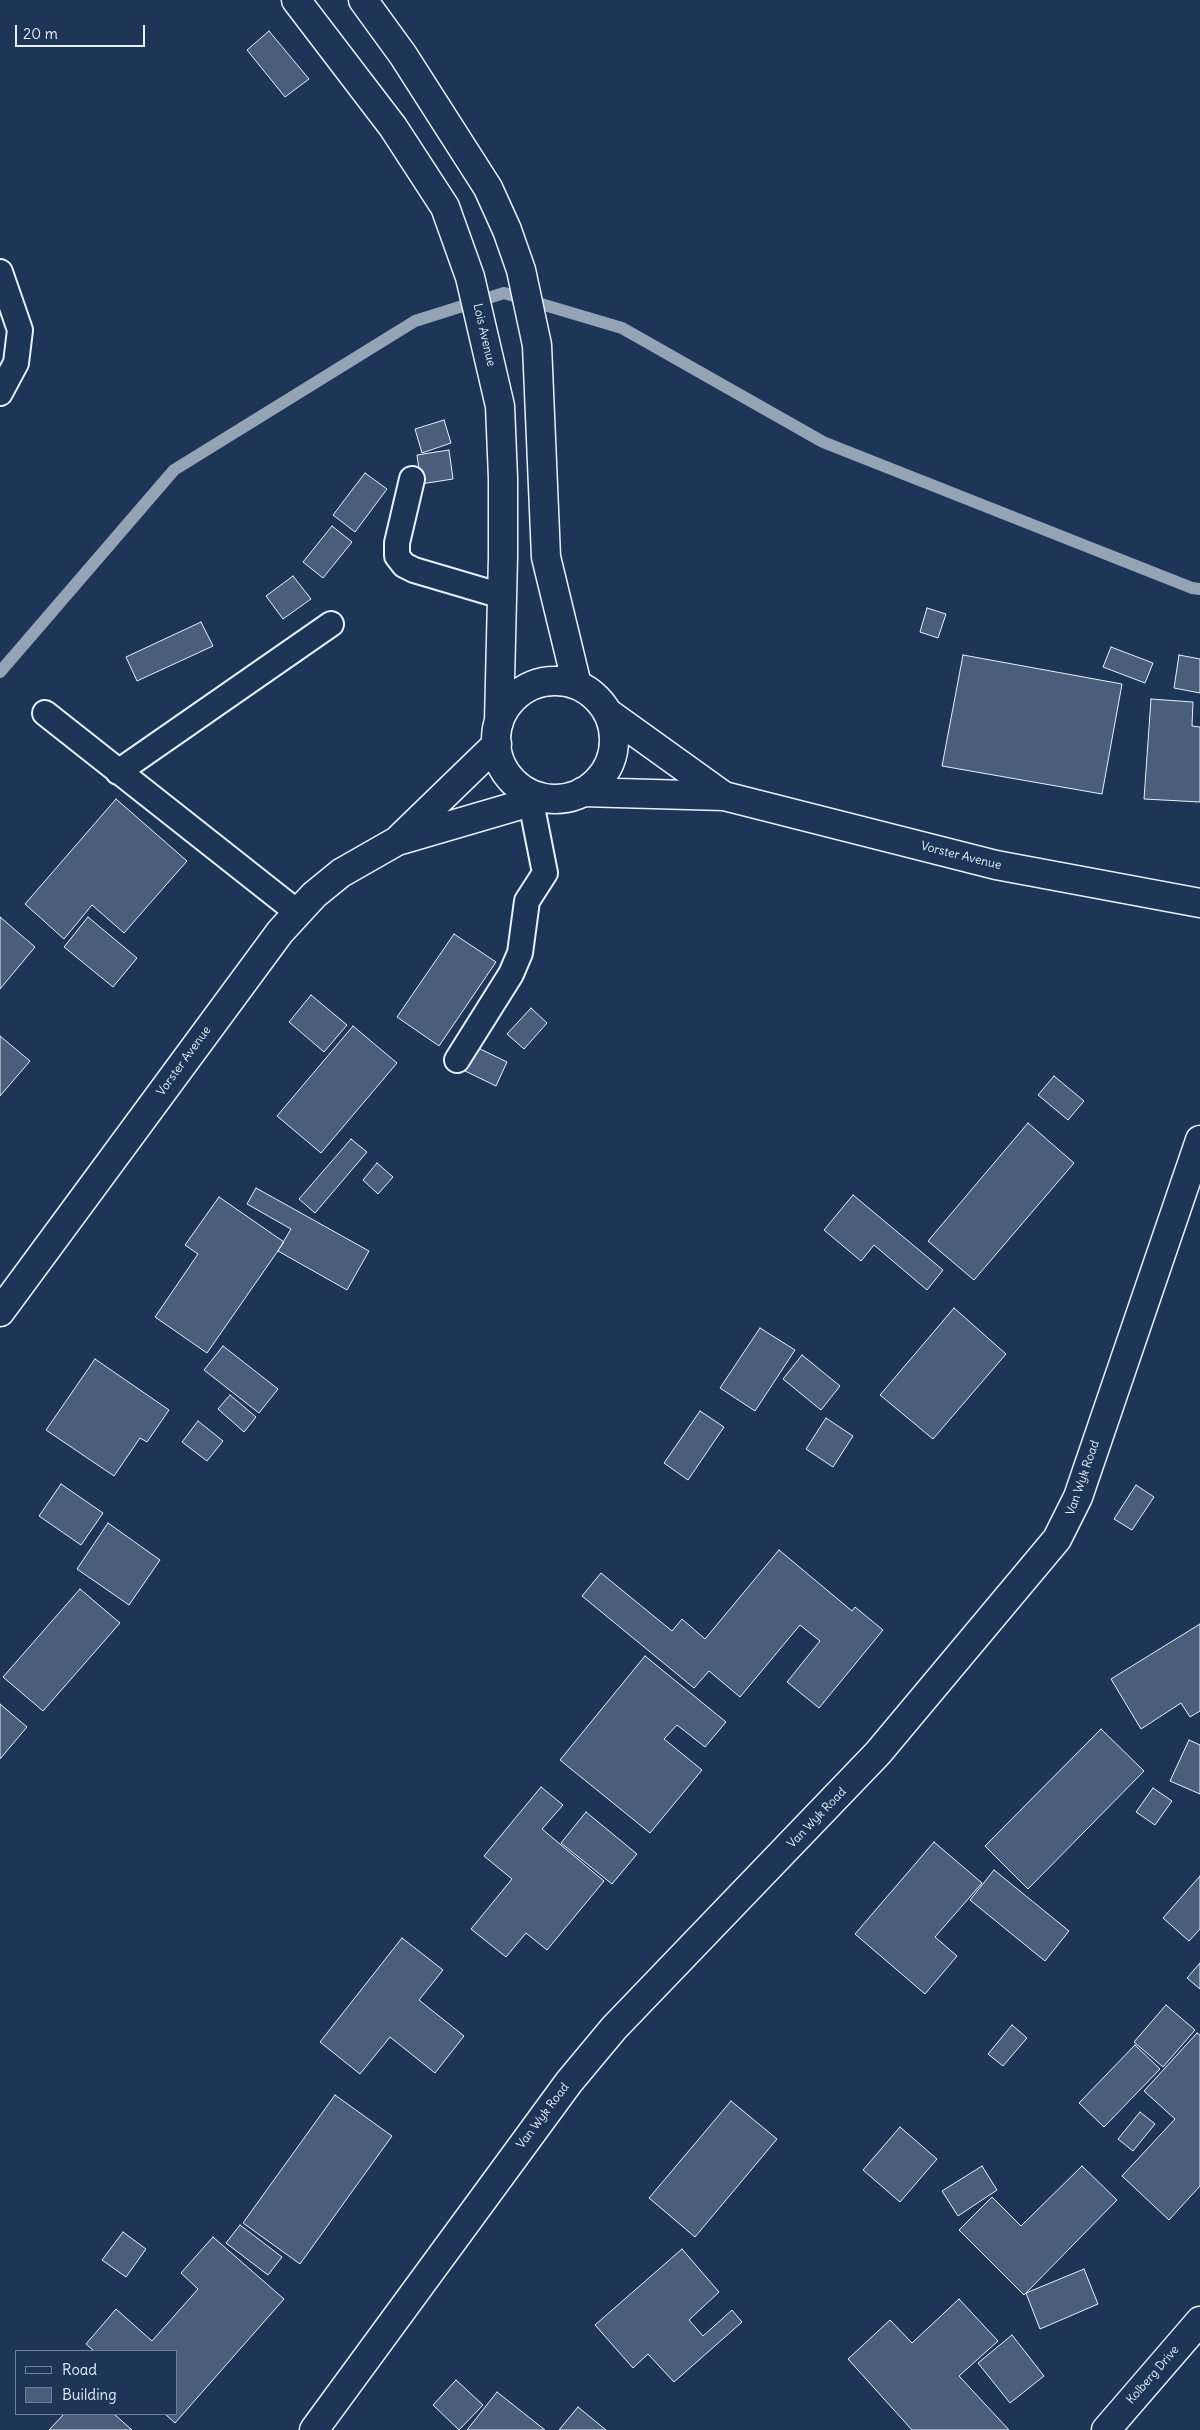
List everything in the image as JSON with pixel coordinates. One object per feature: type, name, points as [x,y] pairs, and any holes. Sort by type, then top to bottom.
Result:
[{"type":"street","name":"Lois Avenue","points":[[296,0],[393,127],[445,206],[470,277],[500,406],[503,478],[498,733]]},
{"type":"street","points":[[373,4],[402,55],[488,188],[508,230],[521,270],[537,345],[546,557],[577,685]]},
{"type":"street","name":"Vorster Avenue","points":[[398,841],[498,733],[510,703],[532,686],[546,682],[577,685],[594,696],[607,712],[724,796]]},
{"type":"street","name":"Vorster Avenue","points":[[0,1312],[280,932],[297,912],[341,873],[398,841],[538,800],[570,797],[582,792],[604,774],[611,759],[614,743],[613,727],[607,712]]},
{"type":"street","name":"Vorster Avenue","points":[[498,733],[500,760],[507,775],[518,786],[538,800]]},
{"type":"street","name":"Vorster Avenue","points":[[582,792],[724,796],[996,865],[1200,903]]},
{"type":"street","name":"Van Wyk Road","points":[[314,2430],[569,2082],[614,2028],[878,1753],[1057,1539],[1078,1498],[1200,1140]]},
{"type":"street","name":"Kolberg Drive","points":[[1106,2430],[1200,2321]]},
{"type":"lane","points":[[0,272],[16,363],[0,394]]},
{"type":"lane","points":[[412,479],[397,543],[397,556],[414,570],[502,596]]},
{"type":"lane","points":[[118,772],[331,624]]},
{"type":"lane","points":[[45,713],[297,912]]},
{"type":"lane","points":[[457,1060],[511,974],[520,953],[527,901],[545,873],[538,800]]},
{"type":"building","points":[[269,31],[309,79],[285,97],[247,50]]},
{"type":"building","points":[[444,420],[451,443],[422,453],[415,429]]},
{"type":"building","points":[[449,450],[453,479],[421,484],[417,455]]},
{"type":"building","points":[[365,473],[387,489],[355,532],[333,515]]},
{"type":"building","points":[[332,526],[352,542],[323,578],[303,562]]},
{"type":"building","points":[[293,576],[311,599],[283,619],[266,596]]},
{"type":"building","points":[[927,608],[946,614],[938,638],[920,632]]},
{"type":"building","points":[[201,622],[213,646],[137,681],[126,657]]},
{"type":"building","points":[[1111,647],[1153,663],[1145,683],[1103,667]]},
{"type":"building","points":[[963,655],[1122,684],[1102,794],[942,766]]},
{"type":"building","points":[[1179,655],[1200,659],[1200,693],[1174,688]]},
{"type":"building","points":[[1151,699],[1193,702],[1192,726],[1200,727],[1200,802],[1144,799]]},
{"type":"building","points":[[116,799],[187,861],[124,933],[92,905],[64,939],[25,904]]},
{"type":"building","points":[[0,917],[35,947],[0,989]]},
{"type":"building","points":[[88,917],[137,958],[113,987],[64,947]]},
{"type":"building","points":[[454,934],[496,962],[439,1046],[397,1017]]},
{"type":"building","points":[[311,995],[347,1025],[324,1052],[289,1022]]},
{"type":"building","points":[[531,1008],[547,1023],[524,1049],[507,1034]]},
{"type":"building","points":[[353,1026],[397,1063],[321,1153],[277,1116]]},
{"type":"building","points":[[0,1036],[30,1061],[0,1096]]},
{"type":"building","points":[[476,1047],[507,1062],[496,1086],[465,1071]]},
{"type":"building","points":[[1054,1076],[1084,1101],[1068,1120],[1038,1095]]},
{"type":"building","points":[[1028,1123],[1074,1163],[974,1280],[928,1241]]},
{"type":"building","points":[[351,1139],[367,1152],[315,1213],[299,1199]]},
{"type":"building","points":[[377,1163],[393,1177],[378,1194],[363,1180]]},
{"type":"building","points":[[256,1188],[369,1251],[347,1290],[278,1251],[291,1229],[247,1204]]},
{"type":"building","points":[[853,1195],[943,1270],[927,1290],[874,1245],[861,1261],[824,1230]]},
{"type":"building","points":[[219,1197],[284,1242],[207,1353],[155,1317],[198,1254],[185,1245]]},
{"type":"building","points":[[954,1308],[1006,1354],[933,1439],[880,1395]]},
{"type":"building","points":[[760,1328],[795,1350],[755,1411],[720,1388]]},
{"type":"building","points":[[223,1346],[278,1389],[259,1413],[204,1370]]},
{"type":"building","points":[[802,1355],[840,1386],[821,1410],[783,1379]]},
{"type":"building","points":[[95,1359],[169,1410],[147,1442],[140,1438],[114,1476],[46,1430]]},
{"type":"building","points":[[230,1395],[256,1417],[244,1432],[218,1409]]},
{"type":"building","points":[[700,1411],[724,1427],[688,1480],[664,1463]]},
{"type":"building","points":[[826,1418],[853,1436],[833,1467],[806,1449]]},
{"type":"building","points":[[198,1421],[223,1441],[207,1461],[182,1442]]},
{"type":"building","points":[[61,1484],[103,1513],[81,1545],[39,1516]]},
{"type":"building","points":[[1136,1485],[1154,1497],[1132,1530],[1114,1519]]},
{"type":"building","points":[[108,1523],[160,1560],[129,1605],[77,1569]]},
{"type":"building","points":[[779,1550],[852,1611],[855,1607],[883,1630],[819,1708],[787,1682],[820,1641],[800,1625],[740,1697],[709,1671],[694,1688],[582,1596],[601,1573],[672,1631],[682,1619],[705,1639]]},
{"type":"building","points":[[80,1589],[120,1623],[43,1711],[3,1677]]},
{"type":"building","points":[[1200,1624],[1200,1711],[1190,1717],[1181,1703],[1141,1729],[1111,1679]]},
{"type":"building","points":[[645,1656],[726,1722],[705,1747],[677,1725],[664,1739],[702,1770],[650,1833],[560,1760]]},
{"type":"building","points":[[0,1704],[27,1727],[0,1759]]},
{"type":"building","points":[[1101,1729],[1144,1771],[1028,1889],[985,1846]]},
{"type":"building","points":[[1189,1740],[1200,1745],[1200,1794],[1170,1781]]},
{"type":"building","points":[[541,1787],[563,1805],[542,1829],[604,1881],[547,1950],[526,1933],[506,1957],[471,1929],[512,1879],[484,1856]]},
{"type":"building","points":[[1153,1788],[1172,1801],[1155,1825],[1136,1812]]},
{"type":"building","points":[[586,1812],[637,1854],[612,1884],[561,1843]]},
{"type":"building","points":[[934,1842],[982,1883],[935,1937],[957,1956],[925,1994],[855,1934]]},
{"type":"building","points":[[994,1870],[1069,1931],[1045,1961],[970,1900]]},
{"type":"building","points":[[1200,1876],[1200,1929],[1189,1941],[1163,1918]]},
{"type":"building","points":[[402,1938],[443,1970],[419,2000],[464,2036],[435,2073],[390,2037],[360,2074],[320,2042]]},
{"type":"building","points":[[1200,1963],[1200,1989],[1187,1978]]},
{"type":"building","points":[[1166,2005],[1195,2030],[1163,2067],[1134,2042]]},
{"type":"building","points":[[1012,2025],[1027,2038],[1003,2066],[988,2054]]},
{"type":"building","points":[[1197,2033],[1200,2035],[1200,2186],[1169,2220],[1122,2176],[1175,2119],[1144,2091]]},
{"type":"building","points":[[1135,2045],[1160,2069],[1104,2127],[1079,2103]]},
{"type":"building","points":[[335,2095],[392,2136],[300,2264],[243,2223]]},
{"type":"building","points":[[731,2101],[777,2139],[695,2237],[649,2198]]},
{"type":"building","points":[[1140,2112],[1155,2124],[1133,2151],[1118,2139]]},
{"type":"building","points":[[900,2127],[937,2159],[900,2202],[863,2170]]},
{"type":"building","points":[[982,2166],[997,2190],[958,2216],[942,2191]]},
{"type":"building","points":[[1082,2166],[1117,2200],[1024,2295],[959,2230],[992,2197],[1021,2226]]},
{"type":"building","points":[[240,2225],[282,2257],[268,2275],[226,2243]]},
{"type":"building","points":[[123,2232],[146,2249],[126,2277],[102,2260]]},
{"type":"building","points":[[213,2237],[284,2299],[175,2423],[166,2415],[178,2415],[178,2350],[93,2350],[86,2344],[116,2309],[152,2341],[198,2289],[181,2273]]},
{"type":"building","points":[[682,2249],[719,2292],[689,2320],[703,2336],[732,2310],[742,2322],[674,2382],[648,2354],[633,2368],[595,2325]]},
{"type":"building","points":[[1084,2269],[1098,2304],[1040,2329],[1026,2293]]},
{"type":"building","points":[[959,2299],[998,2341],[959,2376],[1009,2430],[912,2430],[848,2359],[890,2320],[912,2343]]},
{"type":"building","points":[[1012,2335],[1044,2376],[1010,2403],[978,2363]]},
{"type":"building","points":[[456,2380],[483,2405],[459,2430],[433,2405]]},
{"type":"building","points":[[497,2392],[545,2430],[467,2430]]},
{"type":"building","points":[[578,2407],[606,2430],[559,2430]]},
{"type":"building","points":[[63,2415],[115,2415],[132,2430],[49,2430]]},
{"type":"waterway","points":[[0,672],[174,470],[415,321],[504,293],[622,328],[823,442],[1192,588],[1200,589]]}]
